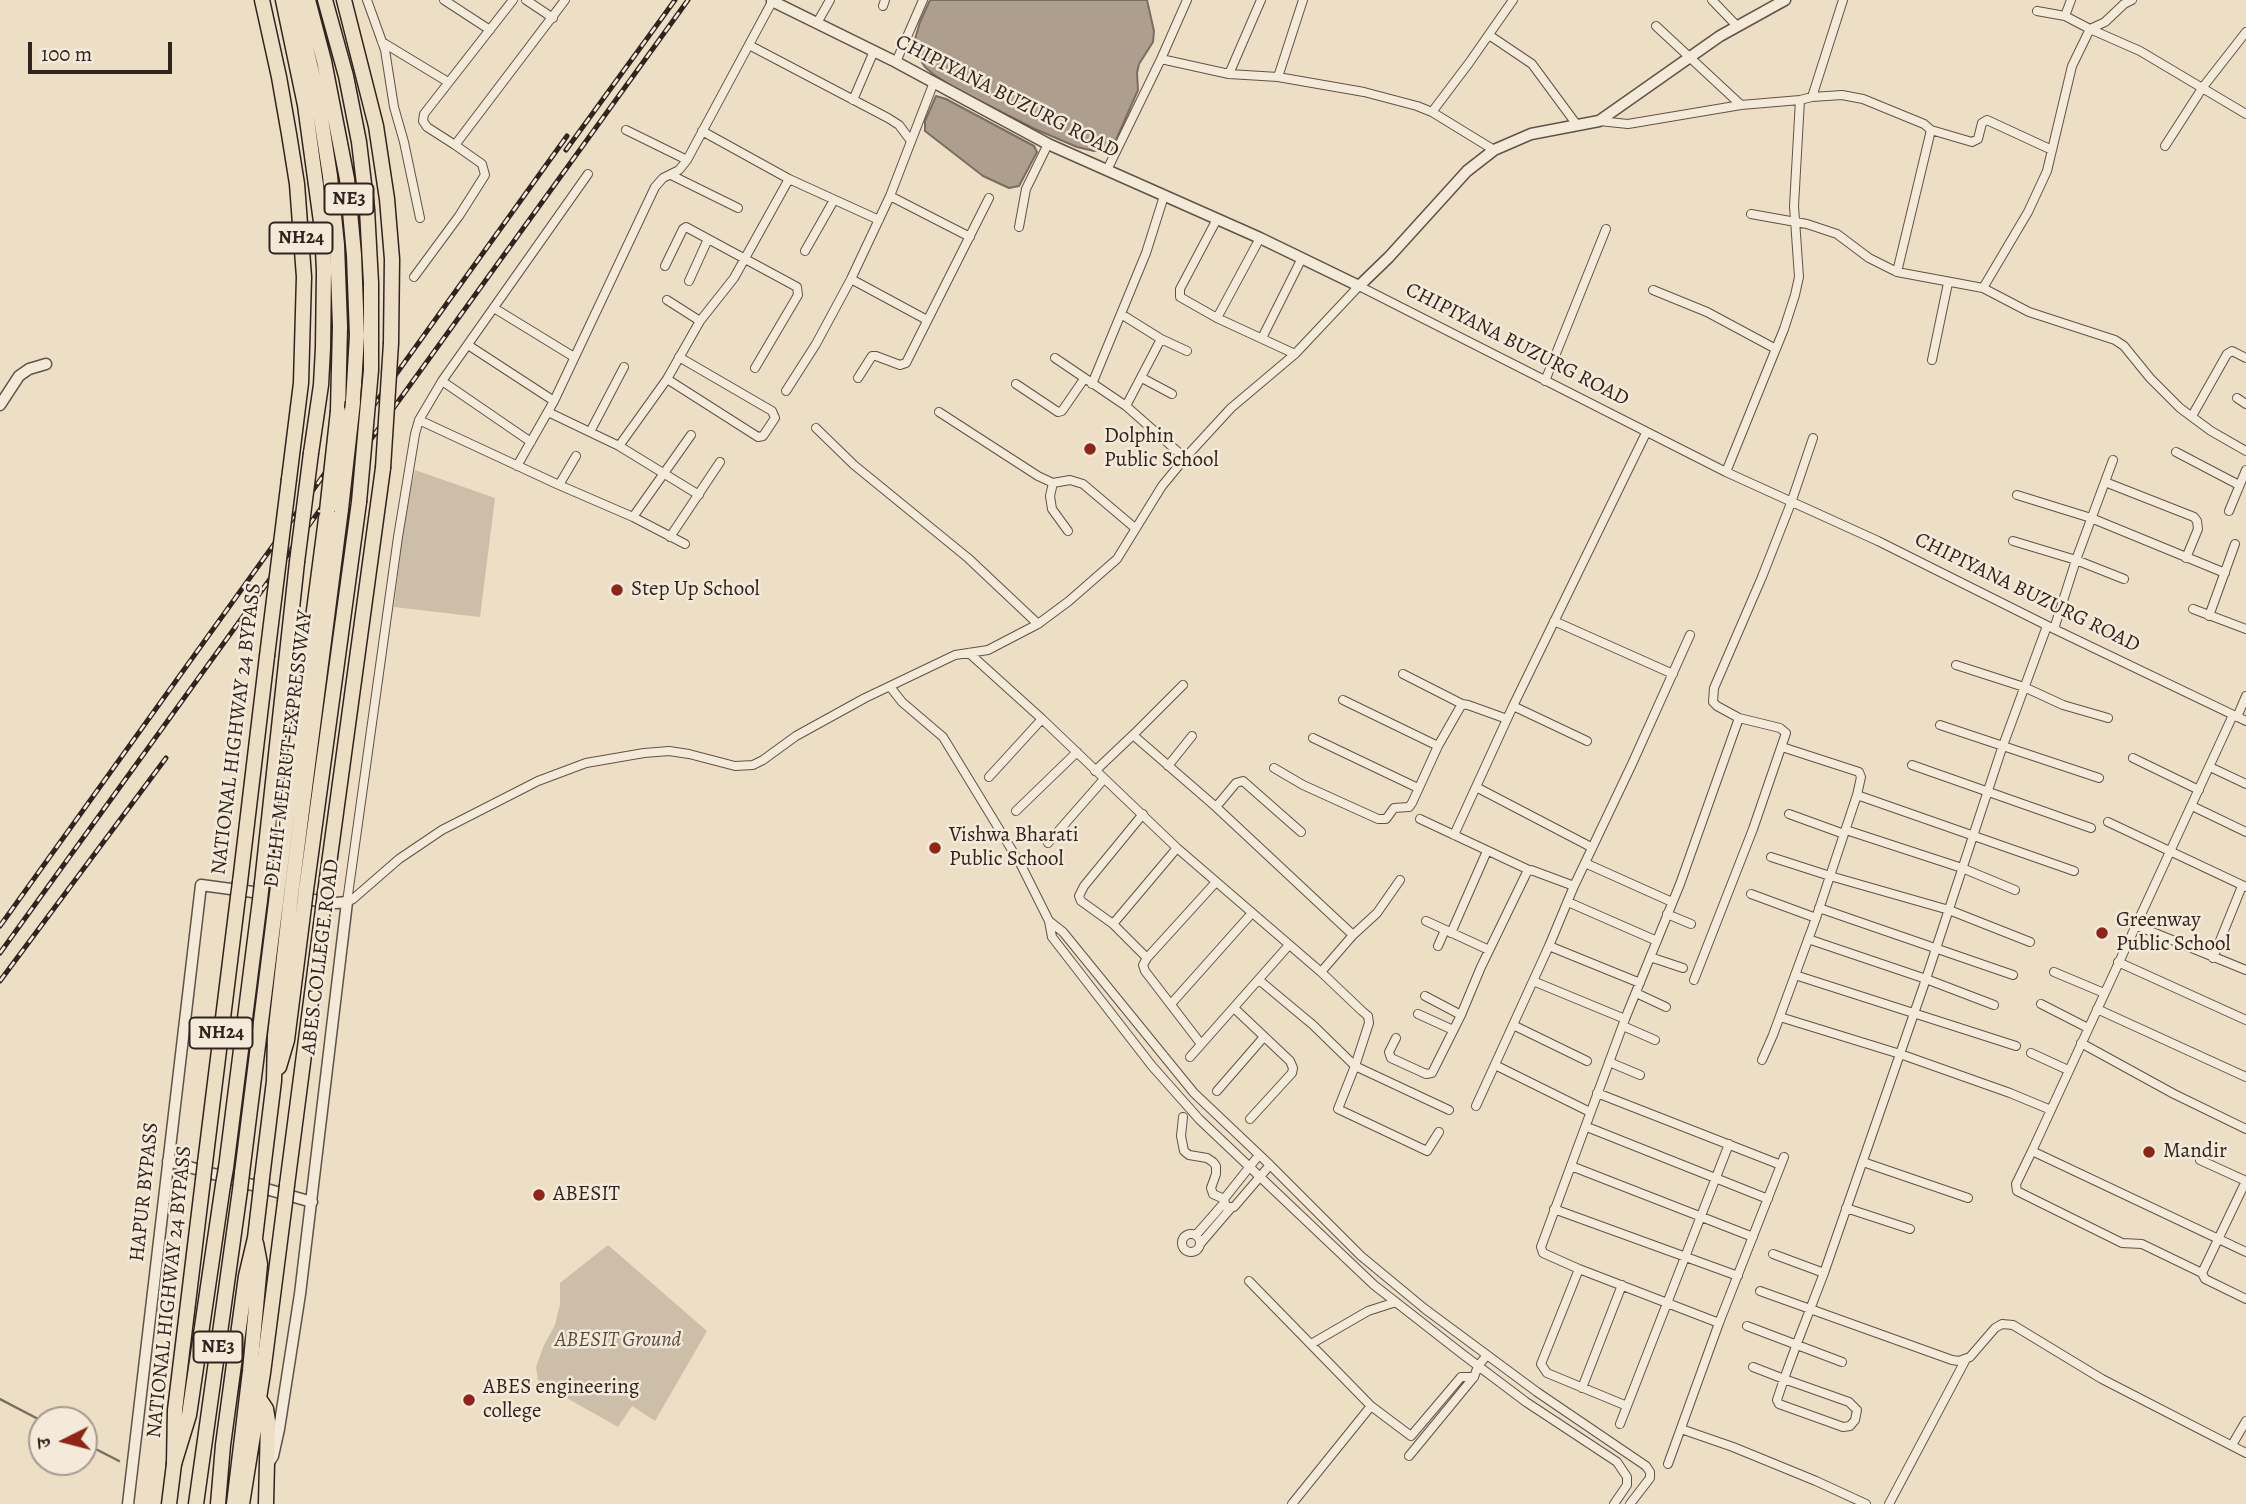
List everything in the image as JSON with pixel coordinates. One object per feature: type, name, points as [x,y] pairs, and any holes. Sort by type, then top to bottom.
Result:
[{"type":"highway","name":"NATIONAL HIGHWAY 24 BYPASS","points":[[174,1464],[175,1410],[301,383],[304,277],[298,195],[279,77],[262,0]]},
{"type":"highway","points":[[169,1504],[174,1464],[188,1415],[226,1168],[262,883],[297,562],[321,385],[324,285],[322,229],[305,105],[283,0]]},
{"type":"highway","name":"DELHI-MEERUT EXPRESSWAY","points":[[218,1504],[246,1276],[255,1238],[274,1081],[275,1036],[334,510],[340,326],[338,259],[330,176],[318,99],[295,0]]},
{"type":"highway","name":"DELHI-MEERUT EXPRESSWAY","points":[[308,0],[329,84],[347,179],[354,255],[357,336],[354,402],[334,510]]},
{"type":"highway","points":[[292,888],[359,502],[371,370],[372,283],[359,142],[346,76],[325,0]]},
{"type":"highway","points":[[242,1504],[259,1398],[383,468],[391,343],[392,259],[387,199],[376,126],[344,0]]},
{"type":"highway","name":"DELHI-MEERUT EXPRESSWAY","points":[[196,1504],[242,1173],[290,904]]},
{"type":"highway","points":[[213,1381],[207,1369],[225,1236],[225,1227],[219,1215]]},
{"type":"highway","points":[[234,1504],[260,1264],[255,1238]]},
{"type":"highway","points":[[259,1398],[266,1409],[268,1421],[266,1504]]},
{"type":"street","points":[[367,0],[388,62],[394,107],[420,218]]},
{"type":"street","points":[[444,0],[490,30]]},
{"type":"street","points":[[414,277],[485,175],[482,164],[427,127],[423,121],[424,114],[513,0]]},
{"type":"street","points":[[526,0],[553,18]]},
{"type":"street","points":[[455,145],[565,0]]},
{"type":"street","points":[[817,23],[830,0]]},
{"type":"street","points":[[896,62],[923,0]]},
{"type":"street","points":[[1107,170],[1187,0]]},
{"type":"street","points":[[1229,74],[1261,0]]},
{"type":"street","points":[[1278,77],[1303,0]]},
{"type":"street","points":[[1432,111],[1513,0]]},
{"type":"street","points":[[1712,0],[1737,26]]},
{"type":"street","points":[[1600,121],[1689,57],[1737,26],[1785,0]]},
{"type":"street","points":[[1812,97],[1843,0]]},
{"type":"street","points":[[2065,16],[2071,0]]},
{"type":"street","points":[[1983,288],[2028,212],[2047,172],[2072,66],[2090,29],[2105,22],[2132,0]]},
{"type":"street","points":[[517,466],[554,401],[655,187],[663,178],[679,170],[687,160],[773,1]]},
{"type":"street","name":"CHIPIYANA BUZURG ROAD","points":[[773,1],[896,62],[1048,144],[1260,237],[1646,433],[1791,503],[1878,541],[2051,628],[2239,717]]},
{"type":"street","points":[[2037,11],[2065,16],[2149,55],[2246,114]]},
{"type":"street","points":[[1656,26],[1741,105]]},
{"type":"street","points":[[2165,146],[2203,87],[2246,32]]},
{"type":"street","points":[[1489,35],[1532,64],[1577,125]]},
{"type":"street","points":[[382,42],[448,82]]},
{"type":"street","points":[[749,45],[895,122],[911,141]]},
{"type":"street","points":[[853,100],[874,51]]},
{"type":"street","points":[[1161,59],[1229,74],[1278,77],[1364,92],[1432,111],[1494,150]]},
{"type":"street","points":[[786,391],[816,344],[851,279],[890,195],[934,82]]},
{"type":"street","points":[[347,902],[399,859],[442,830],[538,781],[586,764],[644,753],[679,752],[735,766],[753,765],[796,736],[865,698],[891,688],[955,655],[988,650],[1038,624],[1117,559],[1162,486],[1231,408],[1295,354],[1467,171],[1494,150],[1531,134],[1600,121],[1628,124],[1741,105],[1842,95],[1863,99],[1924,124],[1931,130],[1972,142],[1978,139],[1982,123],[1987,120],[2052,150]]},
{"type":"street","points":[[1726,472],[1776,349],[1800,277],[1794,206],[1800,100]]},
{"type":"street","points":[[626,130],[687,160]]},
{"type":"street","points":[[1897,272],[1931,130]]},
{"type":"street","points":[[702,131],[789,179],[878,220]]},
{"type":"street","points":[[1019,227],[1026,189],[1048,144]]},
{"type":"street","name":"ABES COLLEGE ROAD","points":[[267,1466],[273,1456],[279,1429],[312,1202],[347,902],[398,537],[419,420],[442,381],[588,174]]},
{"type":"street","points":[[671,174],[738,208]]},
{"type":"street","points":[[619,446],[667,379],[700,321],[734,278],[789,179]]},
{"type":"street","points":[[890,195],[970,237]]},
{"type":"street","points":[[1016,384],[1058,412],[1062,411],[1088,381],[1121,314],[1146,253],[1164,196]]},
{"type":"street","points":[[858,378],[869,358],[874,356],[904,364],[989,198]]},
{"type":"street","points":[[805,251],[834,200]]},
{"type":"street","points":[[1751,214],[1796,221],[1837,234],[1869,258],[1897,272],[1983,288],[2029,312],[2115,340],[2124,346],[2150,378],[2192,416],[2246,451]]},
{"type":"street","points":[[1217,219],[1179,293],[1182,300],[1295,354]]},
{"type":"street","points":[[665,266],[685,228],[689,228],[744,260],[795,285],[799,292],[755,368]]},
{"type":"street","points":[[1545,381],[1606,229]]},
{"type":"street","points":[[1217,318],[1260,237]]},
{"type":"street","points":[[689,281],[708,239]]},
{"type":"street","points":[[1262,338],[1302,258]]},
{"type":"street","points":[[851,279],[927,320]]},
{"type":"street","points":[[1932,360],[1948,283]]},
{"type":"street","points":[[1653,289],[1707,312],[1776,349]]},
{"type":"street","points":[[667,300],[700,321]]},
{"type":"street","points":[[494,308],[574,357]]},
{"type":"street","points":[[1121,314],[1187,352]]},
{"type":"street","points":[[1126,406],[1161,339]]},
{"type":"street","points":[[468,345],[554,401]]},
{"type":"street","points":[[2192,416],[2227,354],[2236,352],[2246,358]]},
{"type":"street","points":[[667,379],[758,437],[763,436],[775,418],[772,411],[679,357]]},
{"type":"street","points":[[1055,358],[1126,406],[1185,458]]},
{"type":"street","points":[[0,405],[19,376],[29,369],[46,364]]},
{"type":"street","points":[[590,432],[624,367]]},
{"type":"street","points":[[1142,378],[1172,394]]},
{"type":"street","points":[[442,381],[531,442]]},
{"type":"street","points":[[2237,398],[2246,404]]},
{"type":"street","points":[[548,412],[619,446],[699,495]]},
{"type":"street","points":[[939,412],[1038,476],[1053,483],[1070,480],[1083,484],[1135,528]]},
{"type":"street","points":[[419,420],[633,517],[685,544]]},
{"type":"street","points":[[816,428],[854,465],[968,558],[1038,624]]},
{"type":"street","points":[[1454,835],[1513,706],[1646,433]]},
{"type":"street","points":[[633,517],[691,435]]},
{"type":"street","points":[[1694,980],[1731,889],[1786,733],[1784,730],[1739,718],[1713,702],[1714,688],[1762,577],[1813,438]]},
{"type":"street","points":[[2176,452],[2239,485]]},
{"type":"street","points":[[559,485],[576,456]]},
{"type":"street","points":[[1752,1367],[1784,1379],[1853,1404],[1857,1410],[1853,1424],[1843,1427],[1779,1404],[1777,1400],[1784,1379],[1796,1346],[1811,1309],[1863,1162],[2024,687],[2051,628],[2113,460]]},
{"type":"street","points":[[670,537],[720,462]]},
{"type":"street","points":[[2228,512],[2246,470]]},
{"type":"street","points":[[2105,482],[2194,517],[2198,528],[2186,558]]},
{"type":"street","points":[[1053,483],[1050,503],[1068,531]]},
{"type":"street","points":[[2017,495],[2091,518],[2225,573]]},
{"type":"street","points":[[2013,541],[2124,579]]},
{"type":"street","points":[[2209,615],[2235,544]]},
{"type":"street","points":[[2193,609],[2246,629]]},
{"type":"street","points":[[1554,621],[1673,674]]},
{"type":"street","points":[[1476,1106],[1549,946],[1573,886],[1690,635]]},
{"type":"street","points":[[969,653],[1177,848],[1368,1016],[1369,1023],[1338,1109],[1427,1150],[1439,1132]]},
{"type":"street","points":[[1956,665],[2024,687],[2063,705],[2108,718]]},
{"type":"street","points":[[1403,674],[1462,704],[1507,719]]},
{"type":"street","points":[[1096,771],[1183,685]]},
{"type":"street","points":[[891,688],[902,702],[937,730],[952,750],[1020,865],[1049,921],[1052,937],[1152,1066],[1199,1119],[1374,1285],[1526,1402],[1617,1462],[1628,1477],[1627,1485],[1614,1504]]},
{"type":"street","points":[[2246,696],[2239,717],[2199,790],[2016,1184],[2017,1191],[2122,1243],[2142,1244],[2202,1273],[2205,1279],[2246,1300]]},
{"type":"street","points":[[1343,700],[1438,746]]},
{"type":"street","points":[[1275,768],[1303,785],[1382,820],[1386,819],[1396,807],[1411,805],[1438,746],[1462,704]]},
{"type":"street","points":[[1513,706],[1587,741]]},
{"type":"street","points":[[1719,1323],[1579,1269],[1543,1253],[1541,1245],[1739,718]]},
{"type":"street","points":[[989,777],[1042,719]]},
{"type":"street","points":[[1940,725],[2099,778]]},
{"type":"street","points":[[1133,735],[1216,807],[1353,935]]},
{"type":"street","points":[[1168,766],[1192,736]]},
{"type":"street","points":[[1313,738],[1418,788]]},
{"type":"street","points":[[1762,1060],[1816,918],[1861,777],[1860,773],[1782,747]]},
{"type":"street","points":[[1016,811],[1077,752]]},
{"type":"street","points":[[2133,758],[2199,790]]},
{"type":"street","points":[[1912,765],[2091,828]]},
{"type":"street","points":[[2210,767],[2246,785]]},
{"type":"street","points":[[1048,843],[1104,779]]},
{"type":"street","points":[[1216,807],[1236,783],[1243,780],[1301,832]]},
{"type":"street","points":[[1476,787],[1591,847]]},
{"type":"street","points":[[1857,794],[2074,871]]},
{"type":"street","points":[[2192,806],[2246,832]]},
{"type":"street","points":[[1143,814],[1080,891],[1081,901],[1113,924],[1147,958]]},
{"type":"street","points":[[1789,814],[1962,868],[2015,890]]},
{"type":"street","points":[[1420,819],[1529,870],[1573,886]]},
{"type":"street","points":[[2108,822],[2244,887],[2213,958]]},
{"type":"street","points":[[1113,924],[1177,848]]},
{"type":"street","points":[[1438,946],[1448,932],[1487,851]]},
{"type":"street","points":[[1771,857],[1949,910],[2030,942]]},
{"type":"street","points":[[1584,863],[1672,902]]},
{"type":"street","points":[[1396,1038],[1389,1052],[1391,1058],[1429,1074],[1434,1071],[1529,870]]},
{"type":"street","points":[[1321,972],[1353,935],[1377,913],[1400,880]]},
{"type":"street","points":[[1201,1044],[1144,971],[1143,965],[1216,882]]},
{"type":"street","name":"HAPUR BYPASS","points":[[128,1504],[201,885],[336,903],[347,902]]},
{"type":"street","points":[[1751,894],[1816,918]]},
{"type":"street","points":[[1568,902],[1657,941]]},
{"type":"street","points":[[1819,908],[2013,975]]},
{"type":"street","points":[[1171,1004],[1252,913]]},
{"type":"street","points":[[1667,914],[1690,924]]},
{"type":"street","points":[[1049,921],[1063,932],[1194,1093],[1270,1164],[1361,1256],[1383,1276],[1537,1392],[1642,1462],[1650,1472],[1648,1482],[1630,1504]]},
{"type":"street","points":[[1426,921],[1489,950]]},
{"type":"street","points":[[2136,925],[2246,970]]},
{"type":"street","points":[[1808,939],[1926,979],[1994,1006]]},
{"type":"street","points":[[1190,1057],[1289,945]]},
{"type":"street","points":[[1549,946],[1640,983]]},
{"type":"street","points":[[1650,957],[1683,968]]},
{"type":"street","points":[[2118,962],[2245,1017]]},
{"type":"street","points":[[2054,972],[2104,993]]},
{"type":"street","points":[[1795,975],[2016,1046]]},
{"type":"street","points":[[1259,980],[1313,1025],[1355,1066],[1449,1110]]},
{"type":"street","points":[[1533,981],[1624,1022],[1655,1040]]},
{"type":"street","points":[[1636,993],[1666,1007]]},
{"type":"street","points":[[1425,996],[1461,1015]]},
{"type":"street","points":[[2041,1004],[2088,1028]]},
{"type":"street","points":[[1234,1008],[1290,1061],[1293,1068],[1292,1073],[1250,1119]]},
{"type":"street","points":[[2097,1009],[2246,1077]]},
{"type":"street","points":[[1418,1014],[1453,1030]]},
{"type":"street","points":[[1780,1017],[1900,1054],[2051,1110]]},
{"type":"street","points":[[1513,1025],[1587,1061]]},
{"type":"street","points":[[1217,1091],[1263,1038]]},
{"type":"street","points":[[2081,1043],[2174,1094],[2246,1129]]},
{"type":"street","points":[[2031,1053],[2068,1070]]},
{"type":"street","points":[[1609,1062],[1640,1075]]},
{"type":"street","points":[[1495,1065],[1590,1112]]},
{"type":"street","points":[[1597,1093],[1728,1144],[1783,1161],[1719,1323],[1668,1464]]},
{"type":"street","points":[[1184,1117],[1181,1136],[1184,1151],[1189,1156],[1207,1158],[1213,1162],[1216,1174],[1211,1188],[1213,1194],[1226,1204],[1234,1207],[1270,1164]]},
{"type":"street","points":[[1587,1127],[1768,1199]]},
{"type":"street","points":[[1620,1424],[1728,1144]]},
{"type":"street","points":[[2032,1151],[2246,1252]]},
{"type":"street","points":[[1198,1239],[1259,1155]]},
{"type":"street","points":[[2200,1160],[2246,1181],[2202,1273]]},
{"type":"street","points":[[168,1161],[312,1202]]},
{"type":"street","points":[[1863,1162],[1968,1198]]},
{"type":"street","points":[[1571,1166],[1753,1237]]},
{"type":"street","points":[[1846,1208],[1910,1229]]},
{"type":"street","points":[[1554,1209],[1738,1276]]},
{"type":"street","points":[[1773,1254],[1824,1273]]},
{"type":"street","points":[[1579,1269],[1542,1364],[1547,1373],[1627,1406]]},
{"type":"street","points":[[1374,1285],[1383,1276]]},
{"type":"street","points":[[1249,1281],[1371,1406],[1411,1436],[1461,1377],[1474,1377]]},
{"type":"street","points":[[1582,1388],[1622,1285]]},
{"type":"street","points":[[1760,1291],[1952,1360],[1970,1357],[1995,1328],[2002,1324],[2013,1325],[2102,1379],[2246,1453]]},
{"type":"street","points":[[1311,1344],[1368,1311],[1396,1303]]},
{"type":"street","points":[[1747,1326],[1842,1362]]},
{"type":"street","points":[[1409,1456],[1474,1377],[1478,1366],[1487,1355]]},
{"type":"street","points":[[1889,1504],[1966,1359]]},
{"type":"street","points":[[1293,1504],[1371,1406]]},
{"type":"street","points":[[2232,1445],[2246,1421]]},
{"type":"street","points":[[1681,1429],[1780,1466],[1866,1504]]},
{"type":"street","points":[[1608,1456],[1614,1443]]},
{"type":"green space","points":[[415,470],[495,498],[480,617],[394,607],[409,484],[412,484]]},
{"type":"green space","name":"ABESIT Ground","points":[[608,1245],[707,1331],[655,1421],[632,1406],[618,1427],[538,1380],[536,1367],[555,1325],[560,1304],[560,1283]]},
{"type":"shaded area","points":[[930,0],[1147,0],[1154,31],[1153,42],[1139,64],[1138,90],[1116,140],[1104,149],[1094,151],[1077,147],[958,90],[933,74],[917,55],[915,47],[920,22]]},
{"type":"shaded area","points":[[936,96],[1034,146],[1037,152],[1019,186],[1009,188],[983,176],[925,131],[925,121]]},
{"type":"waterway","points":[[0,1399],[28,1414]]},
{"type":"waterway","points":[[98,1450],[119,1461]]},
{"type":"railway","points":[[566,150],[675,0]]},
{"type":"railway","points":[[0,953],[688,0]]},
{"type":"railway","points":[[0,926],[567,136]]},
{"type":"railway","points":[[0,981],[166,758]]},
{"type":"place","name":"Dolphin Public School","points":[[1090,449]]},
{"type":"place","name":"Step Up School","points":[[617,590]]},
{"type":"place","name":"Vishwa Bharati Public School","points":[[935,848]]},
{"type":"place","name":"Greenway Public School","points":[[2102,933]]},
{"type":"place","name":"Mandir","points":[[2149,1152]]},
{"type":"place","name":"ABESIT","points":[[539,1195]]},
{"type":"place","name":"ABES engineering college","points":[[469,1400]]}]
